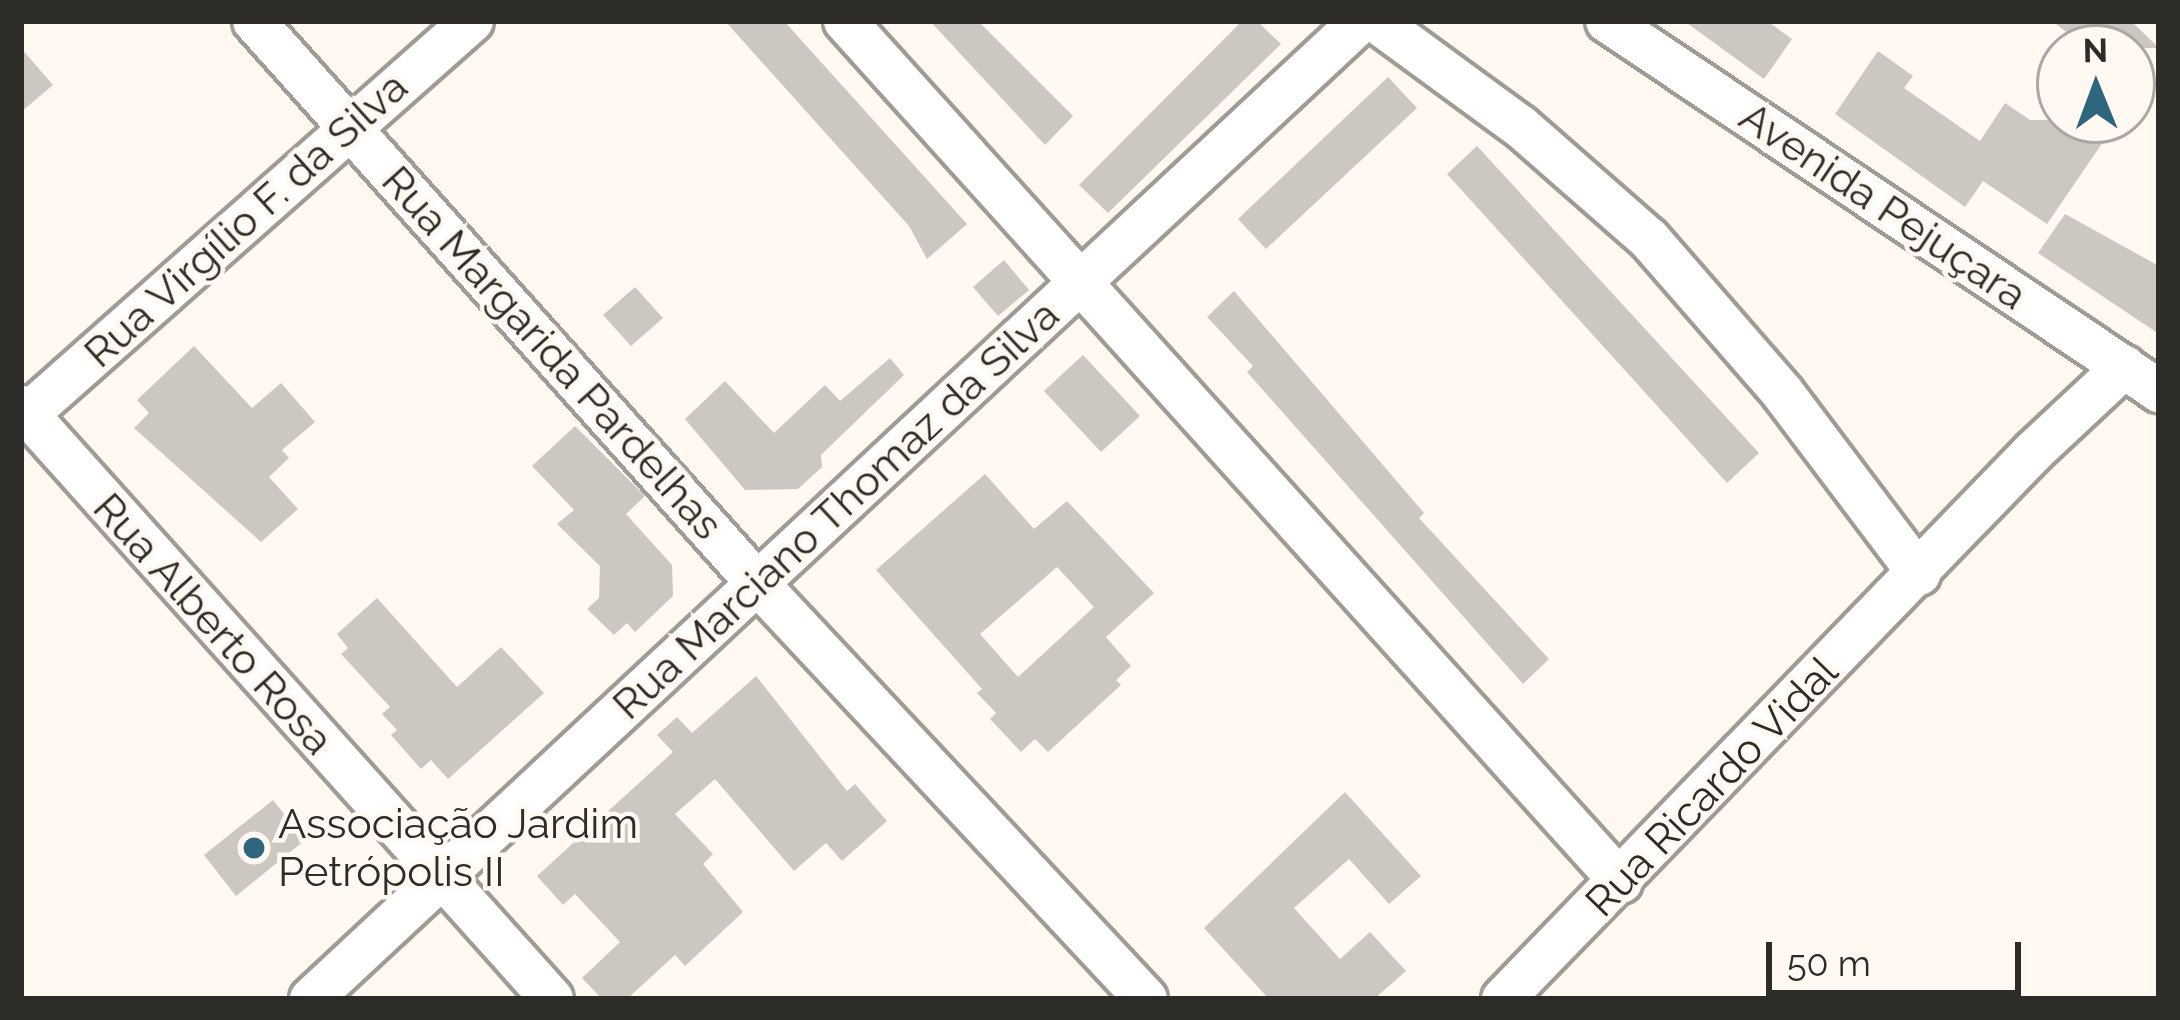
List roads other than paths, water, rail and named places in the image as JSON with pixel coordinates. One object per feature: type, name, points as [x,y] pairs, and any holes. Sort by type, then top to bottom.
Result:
[{"type":"street","name":"Rua Margarida Pardelhas","points":[[254,21],[758,584],[1146,999]]},
{"type":"street","name":"Rua Virgílio F. da Silva","points":[[23,414],[472,21]]},
{"type":"street","points":[[845,21],[1621,882]]},
{"type":"street","name":"Rua Marciano Thomaz da Silva","points":[[311,999],[437,876],[758,584],[1361,21]]},
{"type":"street","points":[[1376,21],[1521,127],[1649,239],[1782,392],[1919,574]]},
{"type":"street","name":"Avenida Pejuçara","points":[[1607,21],[2142,379]]},
{"type":"street","name":"Rua Ricardo Vidal","points":[[1503,999],[1919,574],[2142,379]]},
{"type":"street","name":"Rua Alberto Rosa","points":[[23,414],[552,999]]},
{"type":"place","name":"Associação Jardim Petrópolis II","points":[[254,848]]}]
